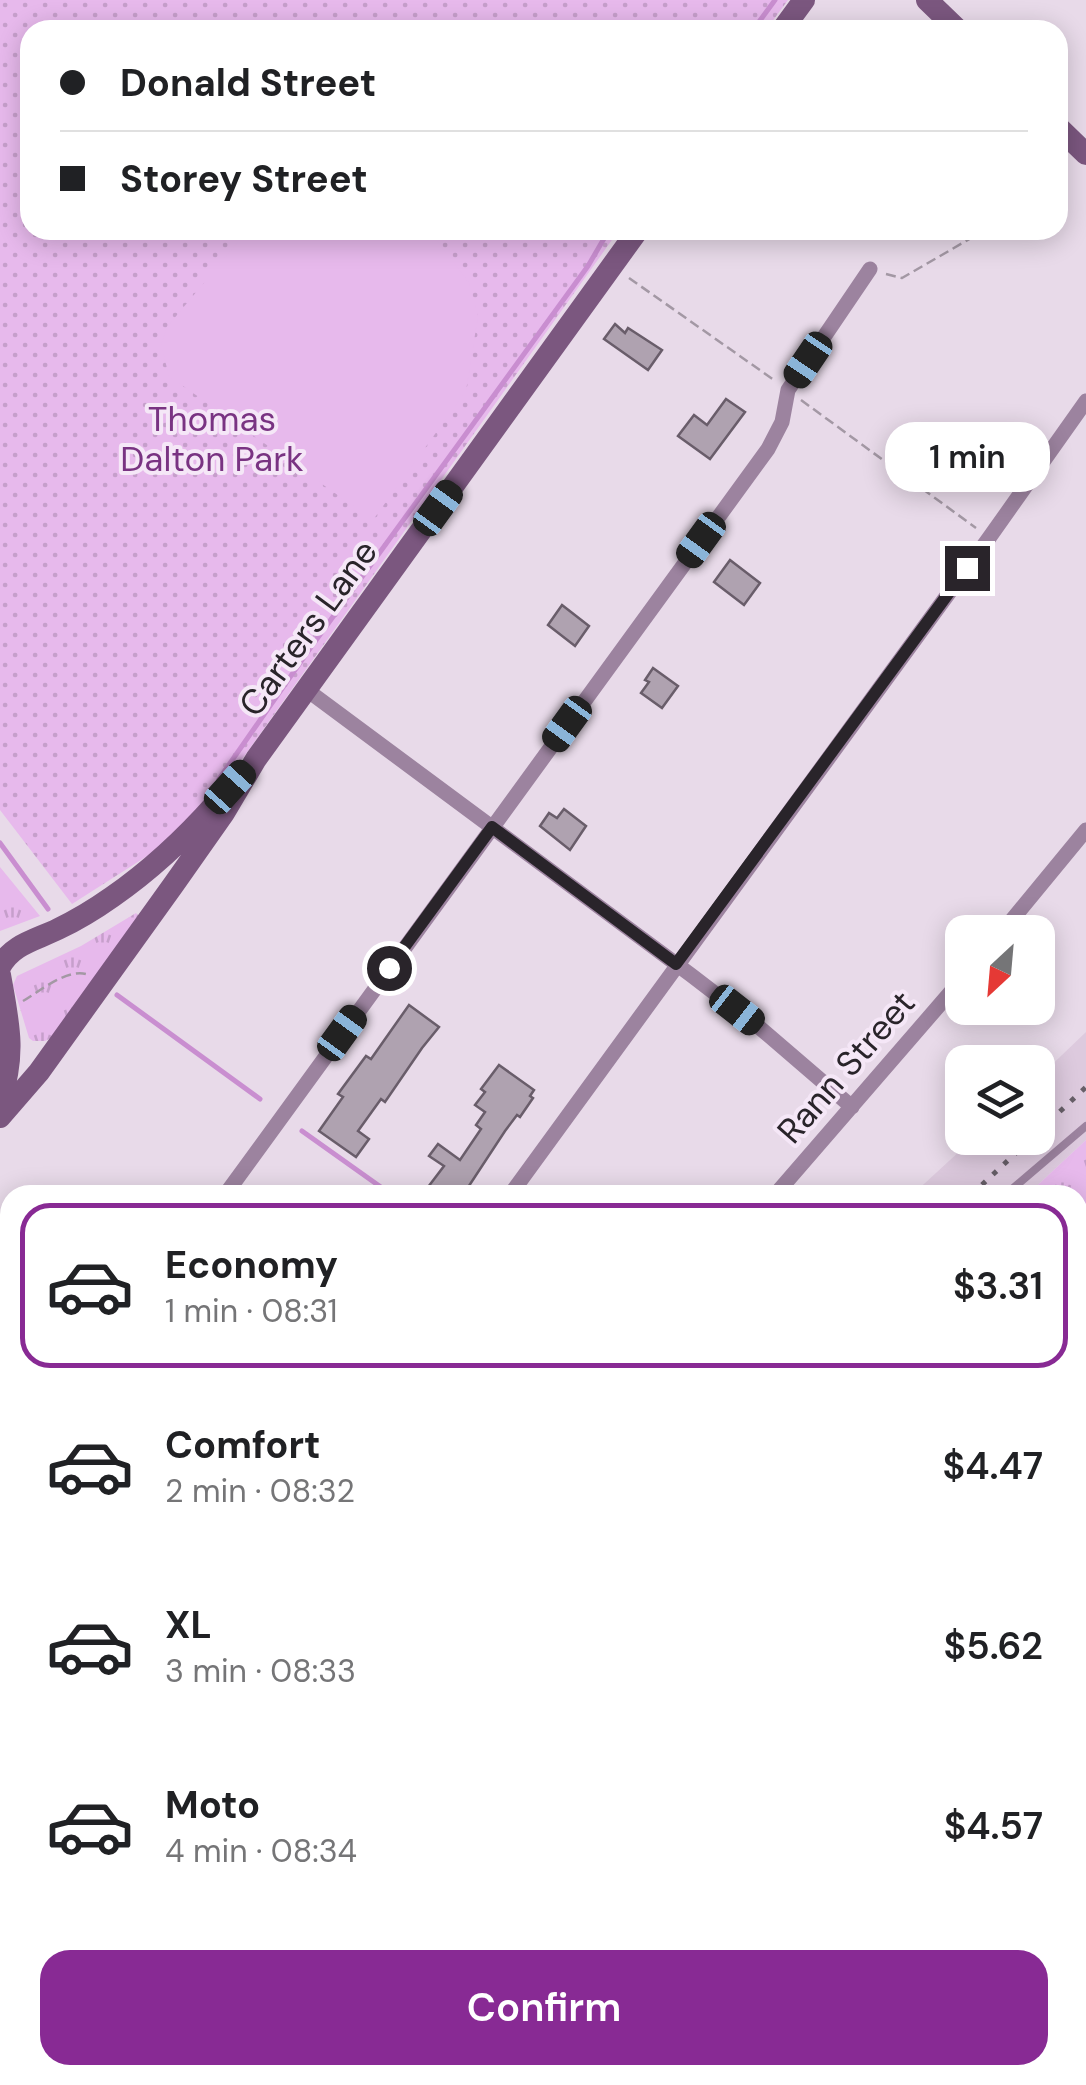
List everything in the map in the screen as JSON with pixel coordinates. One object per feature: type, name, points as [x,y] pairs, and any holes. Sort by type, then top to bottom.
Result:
[{"type":"main road","points":[[927,0],[948,20]]},
{"type":"main road","points":[[1068,137],[1086,154]]},
{"type":"main road","name":"Carters Lane","points":[[0,1117],[57,1047],[214,828],[256,759],[631,240]]},
{"type":"main road","points":[[0,1102],[9,1070],[11,1037],[0,970],[7,955],[94,909],[153,865],[184,838],[256,759]]},
{"type":"main road","name":"Carters Lane","points":[[0,970],[80,933],[136,896],[214,828]]},
{"type":"main road","points":[[11,1037],[33,1052],[46,1053],[57,1047]]},
{"type":"street","points":[[232,1185],[768,449],[782,422],[788,390],[870,269]]},
{"type":"street","points":[[517,1185],[1086,401]]},
{"type":"street","points":[[306,690],[760,1028],[852,1107]]},
{"type":"street","points":[[1016,915],[1086,830]]},
{"type":"street","name":"Rann Street","points":[[784,1185],[945,999]]},
{"type":"lane","points":[[1017,1185],[1086,1126]]},
{"type":"path","points":[[870,269],[902,278],[967,240]]},
{"type":"path","points":[[625,275],[989,538]]},
{"type":"path","points":[[7,1013],[73,973],[83,972],[102,984]]},
{"type":"shaded area","points":[[1086,1032],[1086,1140],[1038,1185],[923,1185],[956,1155],[1055,1155],[1055,1062]]},
{"type":"green space","name":"Thomas Dalton Park","points":[[0,0],[788,0],[773,20],[20,20],[20,240],[612,240],[218,793],[166,844],[72,904],[0,810]]},
{"type":"green space","points":[[240,240],[437,240],[469,283],[478,316],[466,391],[373,520],[169,376],[161,345],[167,327]]},
{"type":"green space","points":[[0,867],[40,916],[0,931]]},
{"type":"green space","points":[[136,913],[139,916],[53,1037],[45,1041],[29,1038],[13,985],[17,976],[81,946]]},
{"type":"green space","points":[[1086,1140],[1086,1185],[1038,1185]]},
{"type":"building","points":[[615,324],[625,333],[628,328],[662,350],[648,370],[604,339]]},
{"type":"building","points":[[726,399],[745,412],[710,459],[678,436],[694,415],[707,425]]},
{"type":"building","points":[[730,560],[760,583],[744,605],[714,582]]},
{"type":"building","points":[[562,605],[589,626],[575,646],[548,625]]},
{"type":"building","points":[[653,668],[678,686],[662,708],[641,693]]},
{"type":"building","points":[[564,809],[586,826],[570,850],[540,826],[549,813],[557,818]]},
{"type":"building","points":[[409,1005],[439,1027],[385,1102],[381,1099],[358,1131],[369,1139],[356,1157],[319,1131],[343,1097],[338,1094],[366,1056],[371,1059]]},
{"type":"building","points":[[499,1065],[534,1090],[530,1096],[533,1098],[505,1131],[470,1185],[430,1185],[444,1166],[429,1156],[438,1144],[460,1160],[481,1129],[476,1125],[485,1112],[475,1105],[485,1092],[481,1089]]},
{"type":"waterway","points":[[760,20],[775,0]]},
{"type":"waterway","points":[[219,779],[603,240]]},
{"type":"waterway","points":[[0,843],[48,909]]},
{"type":"waterway","points":[[117,995],[260,1099]]},
{"type":"waterway","points":[[302,1131],[378,1185]]},
{"type":"railway","points":[[1055,1116],[1086,1087]]},
{"type":"railway","points":[[982,1185],[1014,1155]]},
{"type":"route","points":[[389,968],[492,827],[676,964],[967,568]]}]
